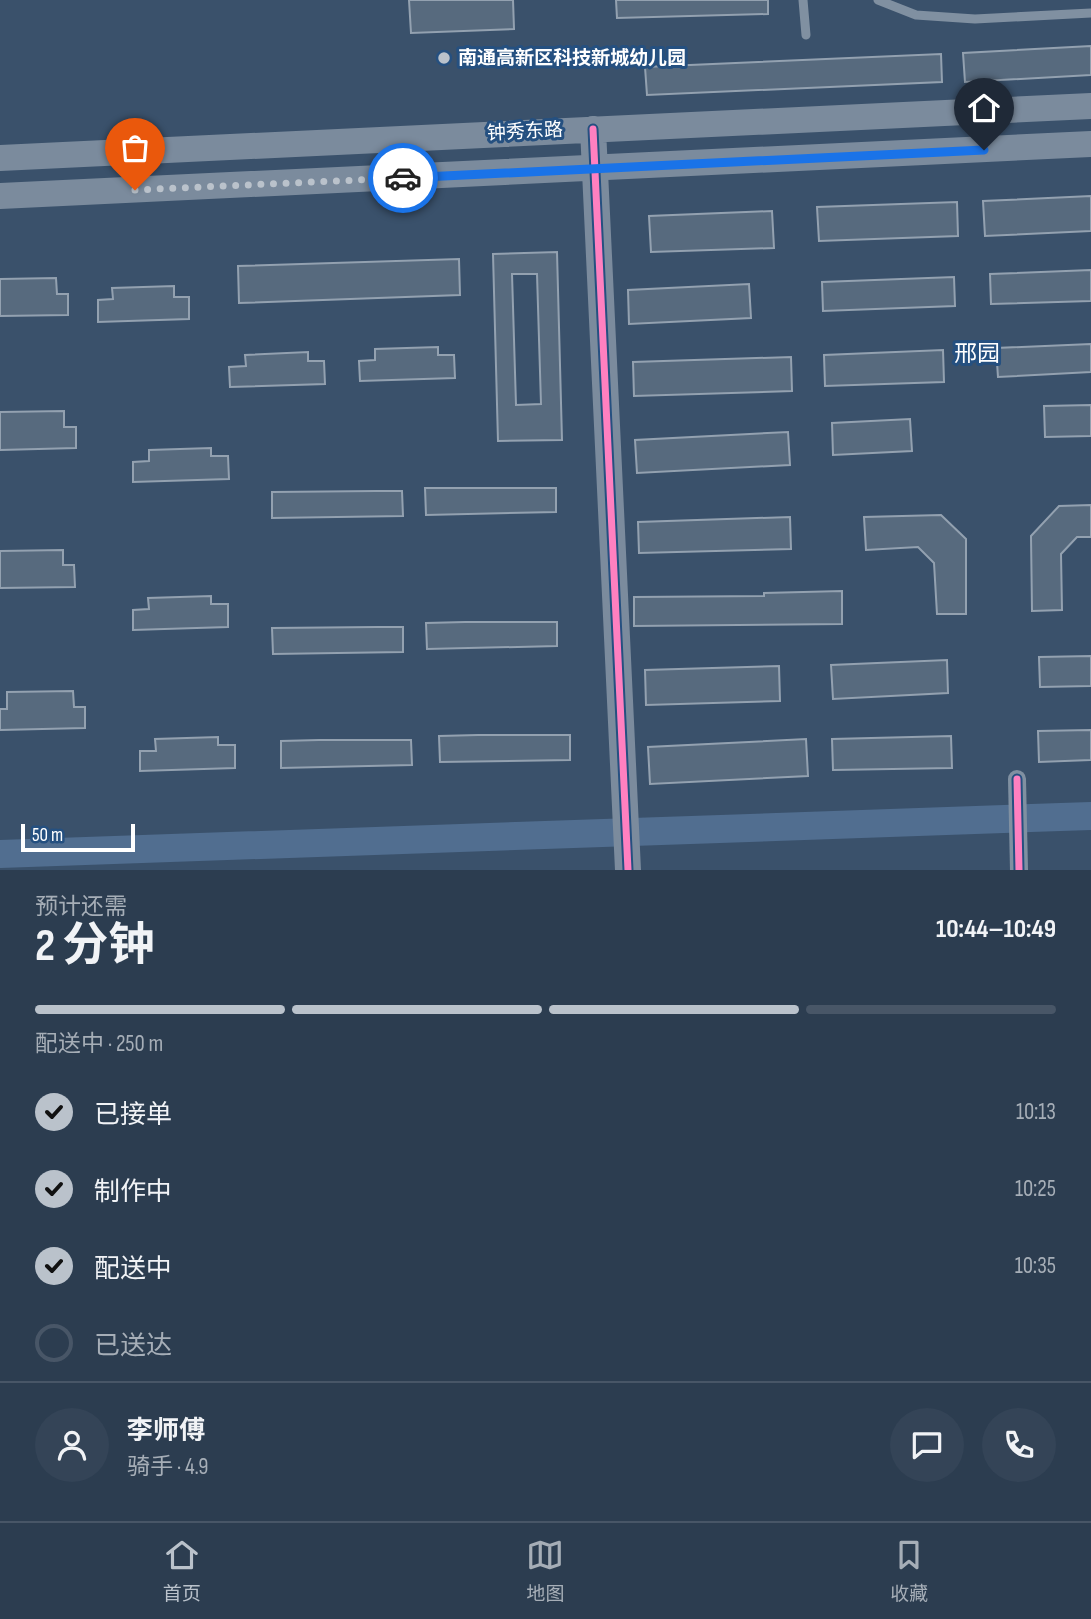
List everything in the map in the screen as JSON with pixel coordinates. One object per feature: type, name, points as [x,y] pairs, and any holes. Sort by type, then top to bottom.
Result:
[{"type":"main road","name":"钟秀东路","points":[[0,158],[1091,106]]},
{"type":"main road","points":[[593,129],[627,858]]},
{"type":"main road","points":[[0,197],[1091,145]]},
{"type":"street","points":[[1017,784],[1018,870]]},
{"type":"lane","points":[[803,0],[806,35]]},
{"type":"lane","points":[[878,0],[916,15],[940,17],[975,19],[1091,13]]},
{"type":"building","points":[[409,0],[513,0],[514,29],[411,33]]},
{"type":"building","points":[[616,0],[768,0],[768,14],[617,18]]},
{"type":"building","points":[[1091,46],[1091,75],[965,82],[963,53]]},
{"type":"building","points":[[941,54],[942,82],[647,95],[645,67]]},
{"type":"building","points":[[1091,196],[1091,231],[985,236],[983,201]]},
{"type":"building","points":[[957,202],[958,236],[819,241],[817,207]]},
{"type":"building","points":[[772,211],[774,248],[651,252],[649,216]]},
{"type":"building","points":[[557,252],[562,440],[498,441],[493,254]],"holes":[[[512,274],[537,274],[541,404],[516,405]]]},
{"type":"building","points":[[459,259],[460,295],[239,303],[238,266]]},
{"type":"building","points":[[1091,270],[1091,301],[991,304],[990,274]]},
{"type":"building","points":[[954,277],[955,306],[823,311],[822,282]]},
{"type":"building","points":[[56,278],[57,294],[68,294],[68,315],[0,316],[0,279]]},
{"type":"building","points":[[749,284],[751,318],[629,324],[628,290]]},
{"type":"building","points":[[174,286],[174,297],[189,297],[189,319],[98,322],[98,300],[113,299],[112,288]]},
{"type":"building","points":[[1091,344],[1091,372],[998,377],[996,348]]},
{"type":"building","points":[[438,347],[438,355],[454,355],[455,378],[360,381],[359,361],[375,360],[375,349]]},
{"type":"building","points":[[943,350],[944,382],[825,386],[824,355]]},
{"type":"building","points":[[308,352],[308,361],[324,361],[325,384],[230,387],[229,367],[246,366],[245,355]]},
{"type":"building","points":[[791,357],[792,391],[634,396],[633,362]]},
{"type":"building","points":[[1091,405],[1091,436],[1045,437],[1044,406]]},
{"type":"building","points":[[64,411],[64,427],[76,427],[76,448],[0,450],[0,412]]},
{"type":"building","points":[[910,419],[912,451],[833,455],[832,423]]},
{"type":"building","points":[[788,432],[790,465],[637,473],[635,440]]},
{"type":"building","points":[[211,448],[211,456],[228,456],[229,479],[133,482],[133,462],[149,461],[149,450]]},
{"type":"building","points":[[425,488],[556,488],[556,512],[426,515]]},
{"type":"building","points":[[402,491],[403,516],[272,518],[272,492]]},
{"type":"building","points":[[1091,505],[1091,537],[1077,537],[1061,554],[1062,610],[1032,611],[1031,536],[1059,506]]},
{"type":"building","points":[[941,515],[966,539],[966,614],[937,614],[934,563],[918,547],[866,550],[864,517]]},
{"type":"building","points":[[790,517],[791,549],[639,553],[638,522]]},
{"type":"building","points":[[63,550],[63,565],[74,565],[75,587],[0,588],[0,551]]},
{"type":"building","points":[[842,591],[842,624],[634,626],[634,597],[764,596],[764,593]]},
{"type":"building","points":[[211,596],[211,604],[228,604],[228,627],[133,630],[133,610],[149,609],[148,598]]},
{"type":"building","points":[[557,622],[557,646],[427,649],[426,623]]},
{"type":"building","points":[[403,627],[403,652],[273,654],[272,628]]},
{"type":"building","points":[[1091,656],[1091,686],[1040,687],[1039,657]]},
{"type":"building","points":[[947,660],[948,693],[833,699],[831,665]]},
{"type":"building","points":[[779,666],[780,701],[646,705],[645,670]]},
{"type":"building","points":[[73,691],[74,707],[85,707],[85,728],[0,730],[0,709],[7,709],[7,692]]},
{"type":"building","points":[[1091,730],[1091,760],[1039,762],[1038,731]]},
{"type":"building","points":[[570,735],[570,760],[440,762],[439,736]]},
{"type":"building","points":[[951,736],[952,768],[833,770],[832,739]]},
{"type":"building","points":[[218,737],[218,745],[235,745],[235,768],[140,771],[140,751],[156,751],[155,739]]},
{"type":"building","points":[[806,739],[808,776],[650,784],[648,747]]},
{"type":"building","points":[[411,740],[412,765],[281,768],[281,741]]},
{"type":"waterway","points":[[0,854],[1091,816]]},
{"type":"cycle path","points":[[593,129],[628,870]]},
{"type":"cycle path","points":[[1017,779],[1019,870]]},
{"type":"way so far","points":[[135,190],[403,178]]},
{"type":"place","name":"南通高新区科技新城幼儿园","points":[[444,58]]},
{"type":"district","name":"邢园","points":[[977,354]]},
{"type":"route","points":[[403,178],[984,150]]}]
